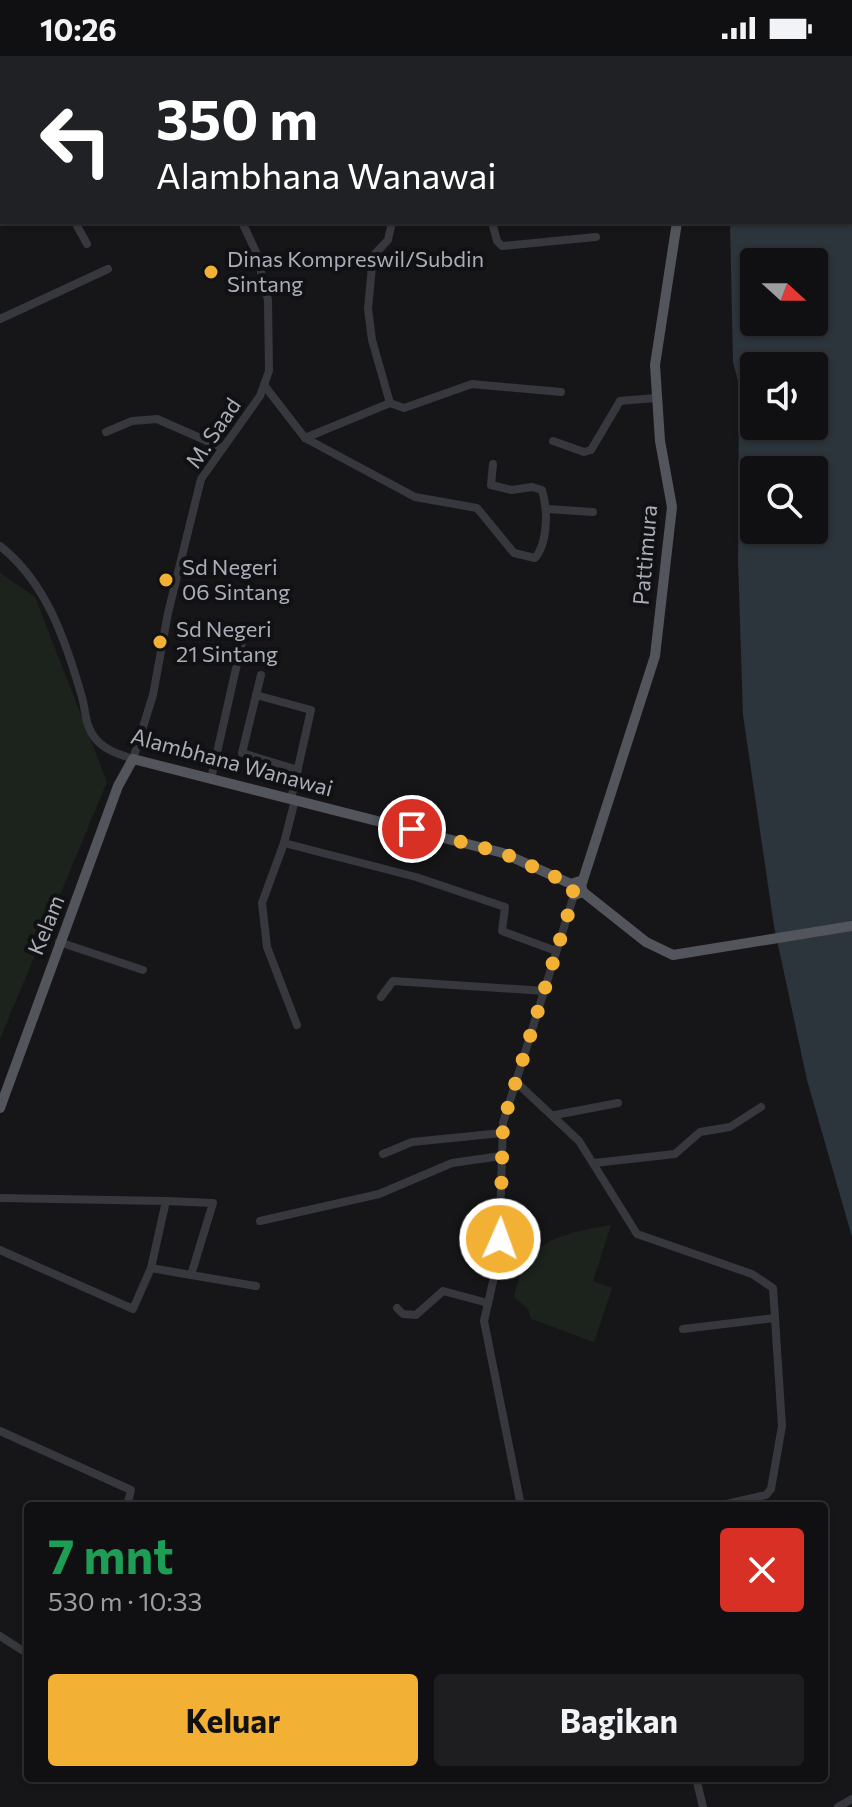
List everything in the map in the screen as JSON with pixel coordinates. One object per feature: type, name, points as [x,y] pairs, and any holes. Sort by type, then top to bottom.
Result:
[{"type":"main road","name":"Pattimura","points":[[577,888],[655,656],[672,507],[655,398],[658,340],[677,224]]},
{"type":"main road","name":"Alambhana Wanawai","points":[[133,759],[503,853],[577,888],[657,950],[673,955],[852,926]]},
{"type":"main road","name":"Kelam","points":[[0,1108],[22,1058],[59,942],[79,899],[118,786],[133,759]]},
{"type":"street","points":[[76,224],[87,244]]},
{"type":"street","name":"M. Saad","points":[[133,759],[151,703],[168,613],[201,479],[264,385],[269,371],[268,300],[256,252],[243,224]]},
{"type":"street","points":[[390,403],[372,340],[368,309],[373,256],[388,240],[392,224]]},
{"type":"street","points":[[493,224],[497,241],[502,246],[596,237]]},
{"type":"street","points":[[0,319],[108,269]]},
{"type":"street","points":[[305,438],[390,403],[404,408],[472,384],[561,392]]},
{"type":"street","points":[[264,385],[305,438],[415,497],[477,508],[514,553],[521,557],[538,555],[547,509],[539,489],[512,490],[489,483],[493,464]]},
{"type":"street","points":[[553,441],[584,452],[591,450],[620,401],[655,398]]},
{"type":"street","points":[[106,432],[132,421],[157,419],[223,448]]},
{"type":"street","points":[[547,509],[593,512]]},
{"type":"street","name":"Alambhana Wanawai","points":[[0,546],[18,562],[45,597],[94,737],[108,749],[133,759]]},
{"type":"street","points":[[211,779],[244,633]]},
{"type":"street","points":[[261,675],[242,753],[298,770]]},
{"type":"street","points":[[256,695],[311,710],[284,843],[263,895],[263,924],[277,977],[297,1025]]},
{"type":"street","points":[[284,843],[416,877],[505,907],[502,931],[556,951]]},
{"type":"street","points":[[520,1502],[486,1341],[488,1303],[499,1255],[502,1133],[515,1081],[577,888]]},
{"type":"street","points":[[59,942],[143,970]]},
{"type":"street","points":[[381,997],[393,981],[544,991]]},
{"type":"street","points":[[515,1081],[555,1115],[594,1163],[637,1234],[769,1283],[774,1292],[782,1433],[771,1489],[766,1495],[735,1502]]},
{"type":"street","points":[[555,1115],[618,1103]]},
{"type":"street","points":[[594,1163],[675,1154],[700,1132],[737,1124],[761,1107]]},
{"type":"street","points":[[383,1154],[412,1142],[502,1133]]},
{"type":"street","points":[[260,1221],[379,1194],[452,1163],[501,1156]]},
{"type":"street","points":[[0,1198],[213,1203],[191,1275]]},
{"type":"street","points":[[0,1250],[133,1309],[151,1268],[166,1201]]},
{"type":"street","points":[[151,1268],[256,1286]]},
{"type":"street","points":[[397,1308],[403,1314],[416,1315],[443,1291],[488,1303]]},
{"type":"street","points":[[683,1329],[775,1318]]},
{"type":"street","points":[[0,1431],[130,1489],[128,1502]]},
{"type":"street","points":[[0,1636],[24,1651]]},
{"type":"street","points":[[697,1782],[703,1807]]},
{"type":"street","points":[[838,1807],[852,1799]]},
{"type":"shaded area","points":[[730,224],[852,224],[852,1237],[807,1080],[774,926],[743,715],[738,561],[739,385],[733,362]]},
{"type":"shaded area","points":[[0,573],[35,597],[107,782],[0,1039]]},
{"type":"shaded area","points":[[611,1225],[593,1281],[612,1288],[594,1342],[531,1319],[528,1309],[514,1297],[526,1263],[547,1243],[560,1237]]},
{"type":"place","name":"Dinas Kompreswil/Subdin Sintang","points":[[211,272]]},
{"type":"place","name":"Sd Negeri 06 Sintang","points":[[166,580]]},
{"type":"place","name":"Sd Negeri 21 Sintang","points":[[160,642]]},
{"type":"route","points":[[412,829],[523,861],[571,884],[569,889],[574,895],[506,1107],[501,1140],[500,1239]]}]
